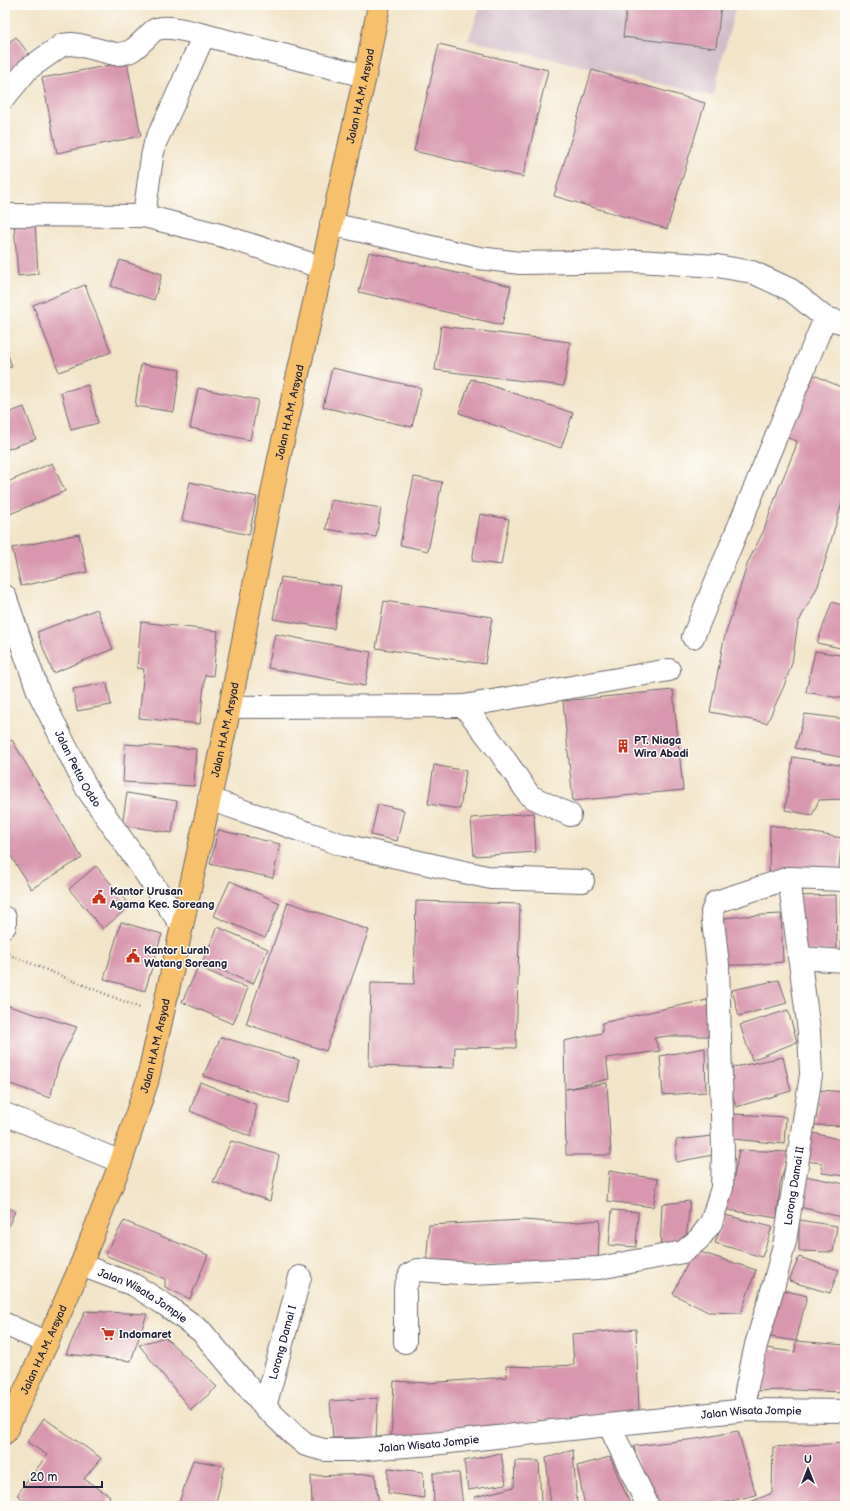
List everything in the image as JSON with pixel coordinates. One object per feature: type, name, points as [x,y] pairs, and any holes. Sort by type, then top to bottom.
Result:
[{"type":"highway","name":"Jalan H.A.M. Arsyad","points":[[5,1433],[81,1265],[121,1162],[147,1082],[230,707],[278,463],[365,76],[379,5]]},
{"type":"street","points":[[5,97],[28,69],[62,46],[71,44],[121,54],[133,51],[153,31],[159,29],[178,30],[204,35],[365,76]]},
{"type":"street","points":[[144,216],[155,143],[204,35]]},
{"type":"street","points":[[5,215],[54,214],[144,216],[220,235],[321,267]]},
{"type":"street","points":[[331,224],[479,258],[520,263],[638,261],[717,266],[752,272],[791,290],[835,320],[692,638]]},
{"type":"street","name":"Jalan Petta Oddo","points":[[5,596],[38,691],[87,789],[182,926]]},
{"type":"street","points":[[230,707],[464,706],[669,670]]},
{"type":"street","points":[[464,706],[499,751],[530,796],[570,815]]},
{"type":"street","points":[[209,799],[343,845],[491,878],[583,881]]},
{"type":"street","points":[[405,1342],[405,1288],[410,1274],[418,1270],[472,1274],[599,1268],[682,1252],[700,1240],[711,1223],[722,1188],[723,1152],[718,965],[712,912],[716,902],[788,878],[845,880]]},
{"type":"street","name":"Lorong Damai II","points":[[746,1410],[746,1391],[756,1345],[785,1241],[811,1075],[809,1031],[788,878]]},
{"type":"street","points":[[5,918],[5,926]]},
{"type":"street","points":[[799,958],[845,961]]},
{"type":"street","points":[[5,1114],[121,1162]]},
{"type":"street","name":"Jalan Wisata Jompie","points":[[81,1265],[134,1285],[167,1306],[202,1332],[265,1407],[306,1445],[324,1450],[353,1450],[432,1444],[746,1410],[845,1411]]},
{"type":"street","name":"Lorong Damai I","points":[[265,1407],[300,1277]]},
{"type":"street","points":[[5,1324],[47,1343]]},
{"type":"street","points":[[609,1424],[648,1506]]},
{"type":"path","points":[[5,953],[162,1017]]},
{"type":"shaded area","points":[[481,5],[736,5],[713,96],[468,40]]},
{"type":"building","points":[[627,5],[721,5],[716,48],[623,37]]},
{"type":"building","points":[[16,37],[34,61],[9,80],[5,75],[5,45]]},
{"type":"building","points":[[439,44],[548,70],[523,177],[414,151]]},
{"type":"building","points":[[127,62],[141,136],[57,153],[42,78]]},
{"type":"building","points":[[592,70],[705,103],[667,229],[554,196]]},
{"type":"building","points":[[35,222],[38,274],[18,276],[14,224]]},
{"type":"building","points":[[369,252],[511,286],[502,325],[359,292]]},
{"type":"building","points":[[120,260],[162,274],[154,300],[111,286]]},
{"type":"building","points":[[85,285],[111,352],[59,372],[33,305]]},
{"type":"building","points":[[441,326],[570,342],[564,386],[435,370]]},
{"type":"building","points":[[5,346],[12,367],[5,368]]},
{"type":"building","points":[[141,364],[180,370],[174,412],[135,406]]},
{"type":"building","points":[[332,368],[421,388],[412,427],[323,407]]},
{"type":"building","points":[[814,375],[845,389],[845,492],[818,586],[798,623],[792,663],[784,686],[767,723],[710,712],[724,639],[748,562],[764,530],[778,490],[795,449],[797,441],[785,437]]},
{"type":"building","points":[[471,379],[573,413],[561,448],[459,413]]},
{"type":"building","points":[[88,385],[98,423],[71,430],[61,392]]},
{"type":"building","points":[[198,388],[258,400],[250,440],[190,428]]},
{"type":"building","points":[[24,407],[36,439],[5,450],[5,414]]},
{"type":"building","points":[[52,463],[65,491],[5,516],[5,483]]},
{"type":"building","points":[[414,477],[442,482],[428,551],[400,545]]},
{"type":"building","points":[[190,482],[257,497],[249,535],[182,520]]},
{"type":"building","points":[[331,500],[381,508],[376,537],[326,529]]},
{"type":"building","points":[[480,514],[509,519],[501,565],[472,561]]},
{"type":"building","points":[[79,534],[87,572],[21,586],[12,548]]},
{"type":"building","points":[[281,577],[341,586],[334,629],[273,619]]},
{"type":"building","points":[[384,601],[492,617],[485,664],[376,648]]},
{"type":"building","points":[[832,602],[845,606],[845,649],[817,643]]},
{"type":"building","points":[[97,609],[113,649],[53,673],[37,632]]},
{"type":"building","points":[[141,622],[218,631],[213,676],[205,675],[200,724],[139,718],[144,669],[137,668]]},
{"type":"building","points":[[275,634],[371,652],[365,686],[268,668]]},
{"type":"building","points":[[815,651],[845,656],[845,699],[806,692]]},
{"type":"building","points":[[107,683],[111,705],[77,711],[73,689]]},
{"type":"building","name":"PT. Niaga Wira Abadi","points":[[673,690],[683,790],[573,801],[563,701]]},
{"type":"building","points":[[805,714],[845,719],[845,758],[795,748]]},
{"type":"building","points":[[12,740],[82,858],[31,889],[5,846],[5,744]]},
{"type":"building","points":[[125,744],[196,749],[194,786],[123,782]]},
{"type":"building","points":[[793,757],[845,766],[845,799],[819,800],[812,815],[785,810]]},
{"type":"building","points":[[434,765],[466,771],[460,809],[428,804]]},
{"type":"building","points":[[127,793],[177,801],[172,833],[122,825]]},
{"type":"building","points":[[378,804],[404,810],[397,841],[371,835]]},
{"type":"building","points":[[534,813],[536,852],[474,856],[471,818]]},
{"type":"building","points":[[770,825],[842,838],[838,875],[769,872]]},
{"type":"building","points":[[218,830],[280,844],[273,878],[210,864]]},
{"type":"building","name":"Kantor Urusan Agama Kec. Soreang","points":[[96,866],[130,906],[103,929],[69,889]]},
{"type":"building","points":[[230,881],[280,903],[265,938],[214,916]]},
{"type":"building","points":[[836,895],[837,951],[804,951],[798,896]]},
{"type":"building","points":[[842,896],[845,896],[845,951],[841,951]]},
{"type":"building","points":[[416,901],[520,904],[516,1048],[455,1047],[454,1068],[369,1066],[371,983],[414,984]]},
{"type":"building","points":[[288,902],[369,930],[326,1051],[246,1024]]},
{"type":"building","points":[[781,914],[783,962],[750,965],[720,965],[717,919]]},
{"type":"building","name":"Kantor Lurah Watang Soreang","points":[[121,922],[162,934],[145,991],[104,979]]},
{"type":"building","points":[[218,927],[268,949],[253,984],[202,962]]},
{"type":"building","points":[[198,967],[248,988],[233,1024],[182,1002]]},
{"type":"building","points":[[779,980],[787,1003],[739,1016],[732,990]]},
{"type":"building","points":[[707,1000],[714,1036],[667,1036],[654,1038],[660,1051],[606,1058],[609,1079],[566,1089],[607,1083],[611,1155],[566,1155],[564,1041],[602,1033],[602,1023]]},
{"type":"building","points":[[5,1005],[77,1027],[59,1063],[50,1098],[5,1082]]},
{"type":"building","points":[[788,1010],[797,1042],[752,1060],[740,1025]]},
{"type":"building","points":[[221,1037],[299,1060],[288,1103],[203,1076]]},
{"type":"building","points":[[705,1048],[706,1092],[663,1095],[660,1056]]},
{"type":"building","points":[[783,1057],[791,1091],[736,1107],[725,1069]]},
{"type":"building","points":[[200,1082],[257,1105],[251,1137],[190,1111]]},
{"type":"building","points":[[820,1090],[845,1092],[845,1126],[815,1125]]},
{"type":"building","points":[[734,1114],[786,1117],[784,1144],[733,1139]]},
{"type":"building","points":[[810,1132],[845,1141],[845,1176],[822,1173],[822,1163],[804,1161]]},
{"type":"building","points":[[712,1136],[713,1155],[676,1162],[676,1140]]},
{"type":"building","points":[[231,1141],[279,1155],[270,1201],[213,1182]]},
{"type":"building","points":[[739,1150],[789,1152],[780,1184],[777,1218],[722,1209],[734,1177]]},
{"type":"building","points":[[609,1171],[658,1179],[653,1207],[607,1201]]},
{"type":"building","points":[[805,1176],[845,1184],[845,1218],[796,1206]]},
{"type":"building","points":[[690,1201],[686,1240],[660,1251],[662,1204]]},
{"type":"building","points":[[5,1207],[15,1211],[5,1234]]},
{"type":"building","points":[[612,1210],[638,1212],[636,1247],[609,1245]]},
{"type":"building","points":[[725,1215],[772,1227],[762,1257],[715,1243]]},
{"type":"building","points":[[523,1220],[567,1223],[600,1220],[598,1259],[426,1269],[429,1225]]},
{"type":"building","points":[[799,1220],[837,1226],[833,1252],[799,1251]]},
{"type":"building","points":[[124,1221],[208,1255],[190,1299],[165,1287],[165,1279],[105,1255]]},
{"type":"building","points":[[694,1250],[756,1270],[741,1313],[708,1312],[673,1294]]},
{"type":"building","points":[[799,1257],[839,1270],[830,1293],[789,1281]]},
{"type":"building","points":[[775,1288],[807,1296],[796,1341],[763,1336]]},
{"type":"building","name":"Indomaret","points":[[85,1311],[147,1314],[131,1361],[66,1354]]},
{"type":"building","points":[[636,1329],[639,1410],[577,1418],[538,1421],[511,1426],[391,1441],[394,1381],[428,1383],[507,1377],[506,1366],[538,1367],[574,1365],[572,1334]]},
{"type":"building","points":[[165,1337],[217,1387],[191,1410],[139,1345]]},
{"type":"building","points":[[796,1341],[845,1345],[845,1392],[792,1390],[749,1391],[759,1347],[795,1352]]},
{"type":"building","points":[[378,1398],[376,1438],[333,1438],[330,1401]]},
{"type":"building","points":[[44,1418],[101,1458],[84,1479],[110,1496],[105,1506],[34,1506],[17,1495],[47,1455],[27,1442]]},
{"type":"building","points":[[738,1431],[756,1495],[709,1506],[658,1506],[643,1487],[634,1446],[696,1439]]},
{"type":"building","points":[[845,1443],[845,1506],[741,1506],[772,1493],[773,1447]]},
{"type":"building","points":[[573,1450],[577,1506],[551,1506],[546,1458]]},
{"type":"building","points":[[501,1453],[506,1484],[468,1490],[464,1461]]},
{"type":"building","points":[[610,1457],[631,1506],[585,1506],[577,1466]]},
{"type":"building","points":[[193,1460],[225,1466],[215,1506],[178,1506]]},
{"type":"building","points":[[515,1461],[539,1461],[541,1502],[521,1504],[521,1506],[476,1506],[475,1497],[514,1487]]},
{"type":"building","points":[[388,1468],[423,1472],[424,1498],[388,1493]]},
{"type":"building","points":[[433,1473],[459,1473],[463,1506],[434,1506]]},
{"type":"building","points":[[375,1474],[379,1506],[312,1506],[311,1476]]},
{"type":"building","points":[[392,1504],[412,1505],[412,1506],[392,1506]]},
{"type":"place","name":"PT. Niaga Wira Abadi","points":[[623,746]]},
{"type":"place","name":"Kantor Urusan Agama Kec. Soreang","points":[[99,897]]},
{"type":"place","name":"Kantor Lurah Watang Soreang","points":[[133,956]]},
{"type":"place","name":"Indomaret","points":[[108,1334]]}]
